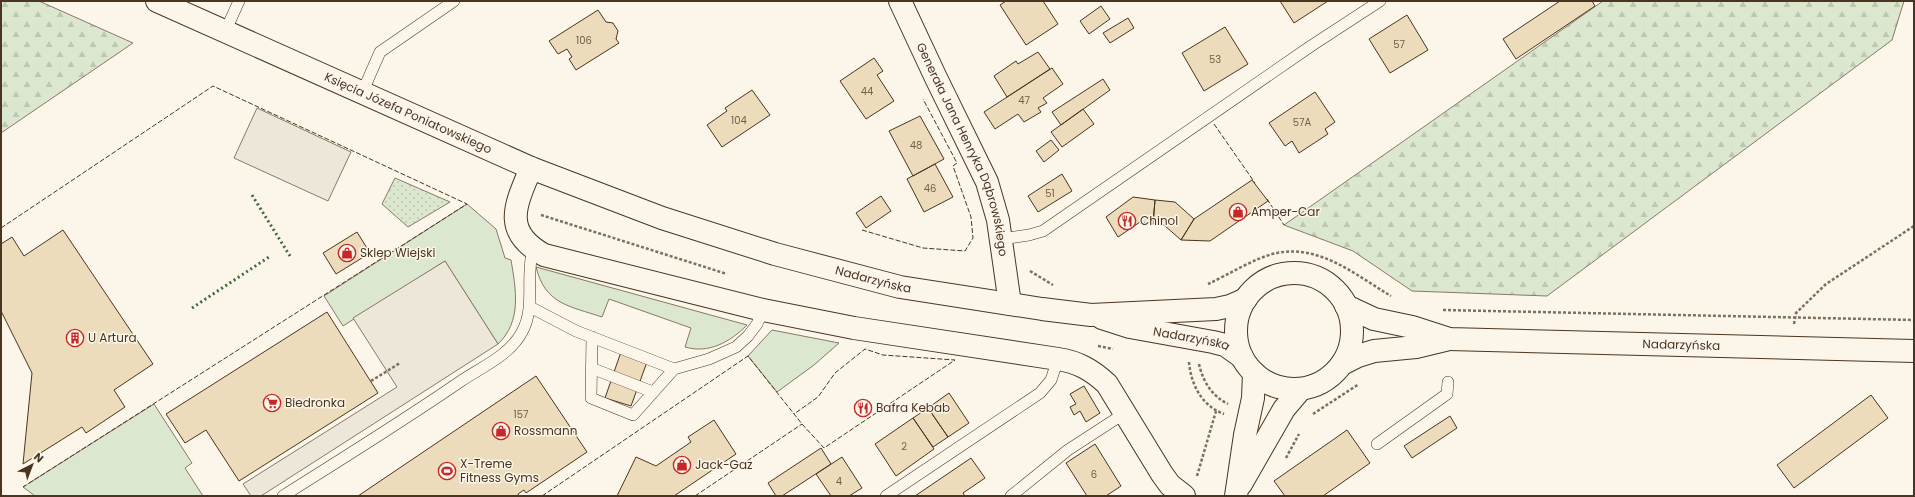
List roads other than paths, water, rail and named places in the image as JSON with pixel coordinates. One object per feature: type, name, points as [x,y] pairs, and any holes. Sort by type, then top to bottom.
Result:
[{"type":"main road","name":"Księcia Józefa Poniatowskiego","points":[[157,1],[531,168],[662,218]]},
{"type":"main road","name":"Generała Jana Henryka Dąbrowskiego","points":[[900,1],[987,182],[994,203],[1001,239],[1010,304]]},
{"type":"main road","points":[[531,168],[518,198],[515,219],[521,237],[533,249],[555,259],[763,310],[854,328],[1058,359],[1083,365],[1107,384],[1170,485],[1190,489]]},
{"type":"main road","name":"Nadarzyńska","points":[[662,218],[775,254],[900,287],[1091,315],[1130,327],[1225,345],[1248,365]]},
{"type":"main road","points":[[1237,493],[1241,458],[1253,398],[1248,365],[1239,347],[1236,328],[1238,318],[1246,299],[1268,279],[1288,274],[1308,275],[1326,283],[1334,289],[1346,306],[1350,315],[1352,335],[1350,345],[1342,364],[1336,371],[1320,383],[1300,389],[1281,388],[1271,384],[1248,365]]},
{"type":"main road","name":"Nadarzyńska","points":[[1091,315],[1216,309],[1230,306],[1246,299]]},
{"type":"main road","name":"Nadarzyńska","points":[[1346,306],[1374,319],[1412,327],[1449,339]]},
{"type":"main road","name":"Nadarzyńska","points":[[1342,364],[1358,356],[1374,351],[1416,347],[1449,339],[1914,351]]},
{"type":"main road","points":[[1237,493],[1284,409],[1300,389]]},
{"type":"lane","points":[[225,32],[239,1]]},
{"type":"lane","points":[[362,93],[380,52],[454,1]]},
{"type":"lane","points":[[1001,239],[1029,236],[1043,231],[1311,46],[1380,1]]},
{"type":"lane","points":[[283,496],[427,404],[504,352],[517,341],[523,331],[530,307],[529,272],[533,249]]},
{"type":"lane","points":[[530,307],[576,331],[674,369]]},
{"type":"lane","points":[[592,337],[591,398],[633,415],[674,369],[709,359],[736,346],[748,336],[757,324],[763,310]]},
{"type":"lane","points":[[886,496],[1040,394],[1051,380],[1058,359]]},
{"type":"lane","points":[[591,368],[653,392]]},
{"type":"lane","points":[[1377,444],[1447,394],[1448,382]]},
{"type":"lane","points":[[1011,496],[1068,450],[1126,413]]},
{"type":"place","name":"Amper-Car","points":[[1238,212]]},
{"type":"place","name":"Chinol","points":[[1127,221]]},
{"type":"place","name":"Sklep Wiejski","points":[[347,253]]},
{"type":"place","name":"U Artura","points":[[75,338]]},
{"type":"place","name":"Biedronka","points":[[272,403]]},
{"type":"place","name":"Bafra Kebab","points":[[863,408]]},
{"type":"place","name":"Rossmann","points":[[501,431]]},
{"type":"place","name":"Jack-Gaz","points":[[682,465]]},
{"type":"place","name":"X-Treme Fitness Gyms","points":[[447,471]]}]
